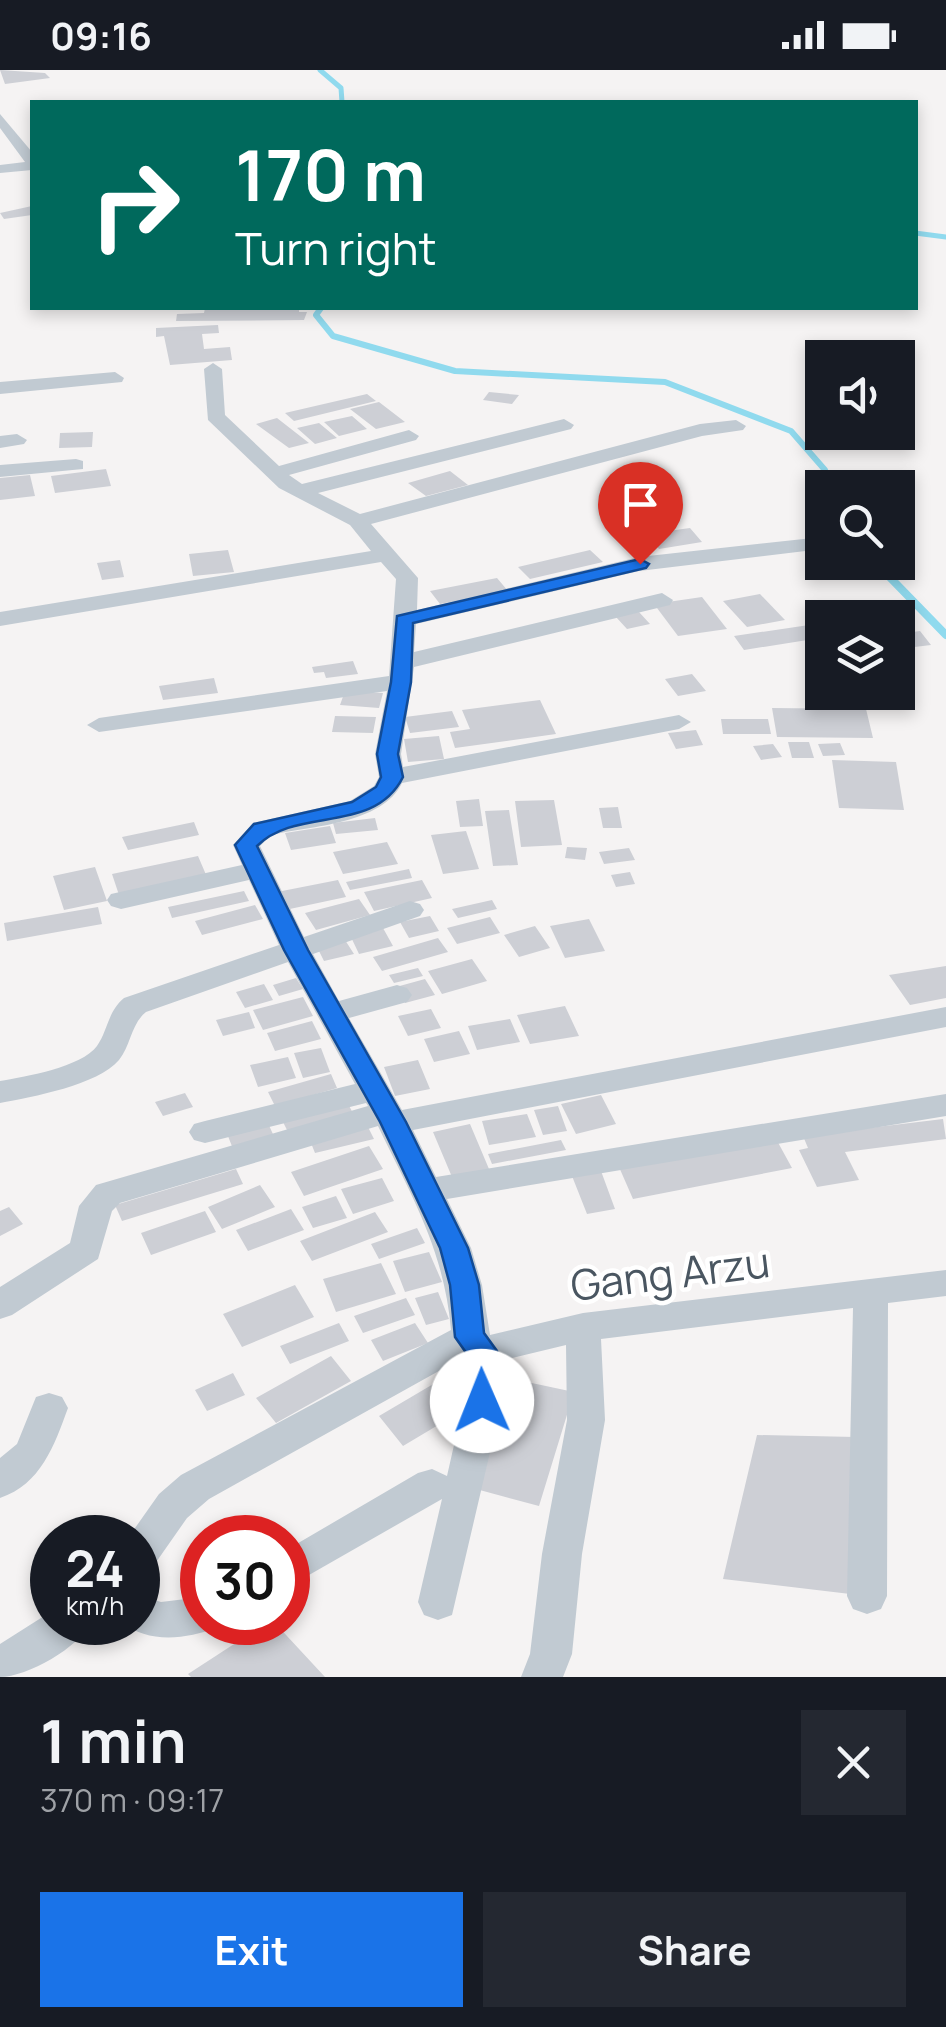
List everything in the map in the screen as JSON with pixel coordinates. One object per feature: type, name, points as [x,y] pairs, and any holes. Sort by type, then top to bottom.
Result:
[{"type":"street","points":[[0,118],[30,160]]},
{"type":"street","points":[[0,150],[22,146]]},
{"type":"street","points":[[0,169],[30,164]]},
{"type":"street","points":[[214,369],[215,416],[275,473],[357,521],[407,578],[402,672],[388,754],[392,777]]},
{"type":"street","points":[[0,388],[115,378]]},
{"type":"street","points":[[300,491],[564,425]]},
{"type":"street","points":[[357,521],[700,430],[736,426]]},
{"type":"street","points":[[275,473],[409,436]]},
{"type":"street","points":[[0,471],[76,465]]},
{"type":"street","points":[[403,620],[640,564],[805,545]]},
{"type":"street","points":[[0,619],[385,555]]},
{"type":"street","points":[[99,725],[402,672],[662,600]]},
{"type":"street","points":[[438,1602],[482,1401],[465,1285],[454,1248],[384,1108],[296,950],[246,845],[250,837],[279,823],[359,807],[376,799],[392,777],[679,722]]},
{"type":"street","points":[[121,900],[257,870]]},
{"type":"street","points":[[0,1092],[94,1065],[109,1052],[125,1012],[135,1005],[410,910]]},
{"type":"street","points":[[331,1013],[397,995]]},
{"type":"street","points":[[204,1132],[384,1108],[946,1017]]},
{"type":"street","points":[[424,1190],[946,1105]]},
{"type":"street","points":[[0,1305],[86,1250],[96,1206],[108,1194],[384,1108]]},
{"type":"street","name":"Gang Arzu","points":[[160,1525],[173,1506],[195,1487],[476,1344],[583,1326],[946,1284]]},
{"type":"street","points":[[867,1596],[871,1290]]},
{"type":"street","points":[[542,1677],[551,1654],[562,1554],[586,1420],[583,1326]]},
{"type":"street","points":[[0,1482],[32,1453],[49,1408]]},
{"type":"street","points":[[310,1557],[432,1484]]},
{"type":"street","points":[[0,1666],[33,1645]]},
{"type":"building","points":[[0,70],[45,73],[50,78],[5,84]]},
{"type":"building","points":[[30,206],[30,215],[4,219],[0,213]]},
{"type":"building","points":[[307,312],[304,320],[176,321],[177,314]]},
{"type":"building","points":[[218,325],[219,333],[202,334],[204,349],[230,347],[232,360],[170,365],[164,336],[156,337],[156,328]]},
{"type":"building","points":[[489,392],[519,395],[512,404],[483,400]]},
{"type":"building","points":[[367,394],[376,401],[294,421],[285,413]]},
{"type":"building","points":[[379,402],[405,422],[376,429],[350,409]]},
{"type":"building","points":[[352,416],[367,429],[339,436],[324,422]]},
{"type":"building","points":[[277,418],[309,443],[289,448],[256,424]]},
{"type":"building","points":[[319,423],[337,438],[315,444],[297,428]]},
{"type":"building","points":[[93,432],[92,447],[59,448],[60,433]]},
{"type":"building","points":[[106,469],[111,486],[55,493],[51,476]]},
{"type":"building","points":[[450,471],[468,485],[426,496],[408,483]]},
{"type":"building","points":[[30,475],[35,496],[0,500],[0,478]]},
{"type":"building","points":[[690,528],[702,542],[659,549],[647,534]]},
{"type":"building","points":[[228,550],[234,572],[193,576],[189,554]]},
{"type":"building","points":[[590,550],[603,562],[530,579],[518,567]]},
{"type":"building","points":[[120,560],[124,577],[102,580],[97,563]]},
{"type":"building","points":[[497,578],[508,591],[440,604],[430,591]]},
{"type":"building","points":[[760,594],[785,620],[747,627],[723,601]]},
{"type":"building","points":[[702,597],[727,629],[678,636],[654,604]]},
{"type":"building","points":[[639,612],[650,624],[627,629],[616,617]]},
{"type":"building","points":[[805,626],[805,640],[744,650],[734,636]]},
{"type":"building","points":[[920,631],[931,645],[915,647],[915,632]]},
{"type":"building","points":[[353,661],[358,674],[326,678],[324,672],[314,673],[312,667]]},
{"type":"building","points":[[692,674],[706,691],[678,696],[665,679]]},
{"type":"building","points":[[214,678],[218,693],[163,700],[159,686]]},
{"type":"building","points":[[345,691],[383,693],[379,708],[340,705]]},
{"type":"building","points":[[540,700],[556,734],[455,748],[450,732],[470,729],[462,710]]},
{"type":"building","points":[[772,708],[866,710],[873,738],[777,737]]},
{"type":"building","points":[[452,711],[459,727],[410,733],[405,717]]},
{"type":"building","points":[[335,716],[376,717],[373,733],[332,732]]},
{"type":"building","points":[[721,719],[768,719],[771,734],[723,734]]},
{"type":"building","points":[[696,730],[703,745],[676,749],[668,733]]},
{"type":"building","points":[[439,736],[444,759],[408,762],[404,739]]},
{"type":"building","points":[[788,742],[809,742],[814,758],[792,758]]},
{"type":"building","points":[[840,743],[845,755],[823,756],[818,744]]},
{"type":"building","points":[[773,744],[782,757],[761,760],[753,746]]},
{"type":"building","points":[[832,760],[896,762],[904,810],[839,808]]},
{"type":"building","points":[[479,799],[483,826],[460,827],[456,801]]},
{"type":"building","points":[[554,800],[562,845],[521,847],[515,801]]},
{"type":"building","points":[[618,807],[622,828],[603,828],[599,808]]},
{"type":"building","points":[[509,810],[518,865],[493,866],[485,811]]},
{"type":"building","points":[[375,818],[378,830],[336,834],[333,823]]},
{"type":"building","points":[[194,822],[199,835],[128,850],[122,837]]},
{"type":"building","points":[[330,826],[336,843],[291,850],[285,833]]},
{"type":"building","points":[[466,831],[479,869],[443,874],[431,835]]},
{"type":"building","points":[[387,842],[398,864],[343,874],[333,852]]},
{"type":"building","points":[[567,847],[587,848],[585,860],[565,858]]},
{"type":"building","points":[[629,848],[635,860],[604,864],[599,852]]},
{"type":"building","points":[[198,856],[207,877],[119,895],[112,874]]},
{"type":"building","points":[[95,867],[107,901],[64,910],[53,876]]},
{"type":"building","points":[[409,869],[412,878],[350,890],[346,882]]},
{"type":"building","points":[[630,872],[635,884],[616,887],[611,875]]},
{"type":"building","points":[[338,880],[346,897],[285,910],[277,892]]},
{"type":"building","points":[[422,880],[432,898],[374,911],[364,892]]},
{"type":"building","points":[[244,891],[249,901],[172,918],[168,907]]},
{"type":"building","points":[[359,899],[370,915],[316,930],[305,913]]},
{"type":"building","points":[[492,900],[497,909],[458,918],[452,909]]},
{"type":"building","points":[[255,905],[263,919],[202,935],[195,921]]},
{"type":"building","points":[[98,907],[102,924],[7,941],[4,923]]},
{"type":"building","points":[[430,916],[439,931],[409,938],[400,922]]},
{"type":"building","points":[[490,917],[500,933],[457,944],[447,928]]},
{"type":"building","points":[[589,919],[605,951],[565,958],[550,926]]},
{"type":"building","points":[[535,926],[550,948],[519,957],[504,935]]},
{"type":"building","points":[[383,928],[393,946],[359,954],[350,935]]},
{"type":"building","points":[[438,938],[448,952],[382,971],[373,957]]},
{"type":"building","points":[[345,940],[354,954],[324,961],[317,947]]},
{"type":"building","points":[[472,959],[487,981],[442,994],[428,971]]},
{"type":"building","points":[[946,966],[946,998],[910,1005],[889,975]]},
{"type":"building","points":[[418,968],[423,976],[394,983],[389,975]]},
{"type":"building","points":[[296,978],[303,989],[279,996],[273,985]]},
{"type":"building","points":[[425,979],[435,995],[405,1003],[396,987]]},
{"type":"building","points":[[264,984],[273,1000],[245,1008],[236,992]]},
{"type":"building","points":[[303,997],[313,1016],[263,1030],[253,1010]]},
{"type":"building","points":[[565,1006],[579,1036],[530,1044],[517,1015]]},
{"type":"building","points":[[431,1009],[441,1028],[408,1036],[398,1016]]},
{"type":"building","points":[[249,1012],[255,1028],[223,1036],[216,1020]]},
{"type":"building","points":[[510,1019],[520,1042],[477,1050],[468,1026]]},
{"type":"building","points":[[312,1021],[321,1039],[275,1051],[267,1033]]},
{"type":"building","points":[[459,1031],[470,1054],[434,1062],[424,1039]]},
{"type":"building","points":[[321,1048],[330,1072],[303,1078],[294,1053]]},
{"type":"building","points":[[288,1057],[296,1078],[258,1087],[250,1065]]},
{"type":"building","points":[[418,1060],[430,1089],[395,1096],[384,1067]]},
{"type":"building","points":[[331,1074],[337,1088],[275,1106],[268,1092]]},
{"type":"building","points":[[185,1093],[193,1107],[163,1116],[155,1102]]},
{"type":"building","points":[[601,1095],[616,1124],[576,1134],[561,1104]]},
{"type":"building","points":[[346,1100],[356,1119],[291,1138],[281,1118]]},
{"type":"building","points":[[558,1106],[567,1131],[543,1135],[534,1110]]},
{"type":"building","points":[[527,1114],[536,1137],[489,1145],[482,1121]]},
{"type":"building","points":[[943,1119],[946,1139],[845,1152],[859,1180],[817,1187],[799,1150],[808,1148],[803,1136]]},
{"type":"building","points":[[267,1121],[277,1143],[235,1154],[226,1131]]},
{"type":"building","points":[[366,1123],[374,1139],[315,1153],[309,1138]]},
{"type":"building","points":[[470,1124],[489,1169],[452,1177],[433,1132]]},
{"type":"building","points":[[775,1137],[792,1168],[633,1199],[619,1167]]},
{"type":"building","points":[[561,1140],[566,1150],[492,1164],[488,1154]]},
{"type":"building","points":[[369,1146],[383,1169],[304,1196],[291,1172]]},
{"type":"building","points":[[236,1169],[243,1184],[122,1221],[115,1205]]},
{"type":"building","points":[[601,1171],[615,1209],[587,1214],[572,1176]]},
{"type":"building","points":[[382,1178],[394,1201],[353,1214],[341,1189]]},
{"type":"building","points":[[260,1185],[275,1207],[222,1229],[208,1207]]},
{"type":"building","points":[[336,1196],[347,1218],[313,1228],[302,1207]]},
{"type":"building","points":[[9,1207],[23,1224],[0,1236],[0,1211]]},
{"type":"building","points":[[291,1209],[304,1230],[248,1251],[236,1230]]},
{"type":"building","points":[[205,1211],[216,1232],[151,1255],[141,1233]]},
{"type":"building","points":[[375,1212],[388,1232],[312,1261],[300,1241]]},
{"type":"building","points":[[417,1228],[425,1243],[379,1259],[371,1244]]},
{"type":"building","points":[[429,1252],[442,1282],[405,1292],[393,1261]]},
{"type":"building","points":[[381,1263],[396,1294],[336,1312],[323,1279]]},
{"type":"building","points":[[295,1285],[314,1317],[242,1347],[223,1314]]},
{"type":"building","points":[[438,1292],[449,1319],[426,1325],[415,1298]]},
{"type":"building","points":[[406,1298],[415,1315],[363,1333],[354,1316]]},
{"type":"building","points":[[339,1323],[349,1341],[290,1364],[280,1346]]},
{"type":"building","points":[[415,1323],[428,1343],[383,1361],[371,1340]]},
{"type":"building","points":[[331,1356],[351,1381],[276,1423],[256,1398]]},
{"type":"building","points":[[233,1373],[245,1395],[207,1411],[195,1390]]},
{"type":"building","points":[[513,1379],[574,1392],[539,1506],[476,1489]]},
{"type":"building","points":[[435,1383],[460,1412],[403,1446],[379,1416]]},
{"type":"building","points":[[757,1435],[856,1437],[867,1596],[723,1579]]},
{"type":"building","points":[[233,1645],[295,1645],[325,1677],[191,1677],[188,1674]]},
{"type":"waterway","points":[[320,70],[341,88],[342,100]]},
{"type":"waterway","points":[[918,233],[946,237]]},
{"type":"waterway","points":[[320,310],[316,315],[333,336],[455,371],[665,382],[791,431],[825,470]]},
{"type":"waterway","points":[[893,580],[946,635]]},
{"type":"route","points":[[482,1401],[482,1351],[470,1337],[465,1285],[454,1248],[393,1122],[296,950],[246,845],[262,829],[359,807],[385,791],[392,777],[388,754],[401,682],[403,620],[640,564]]}]
